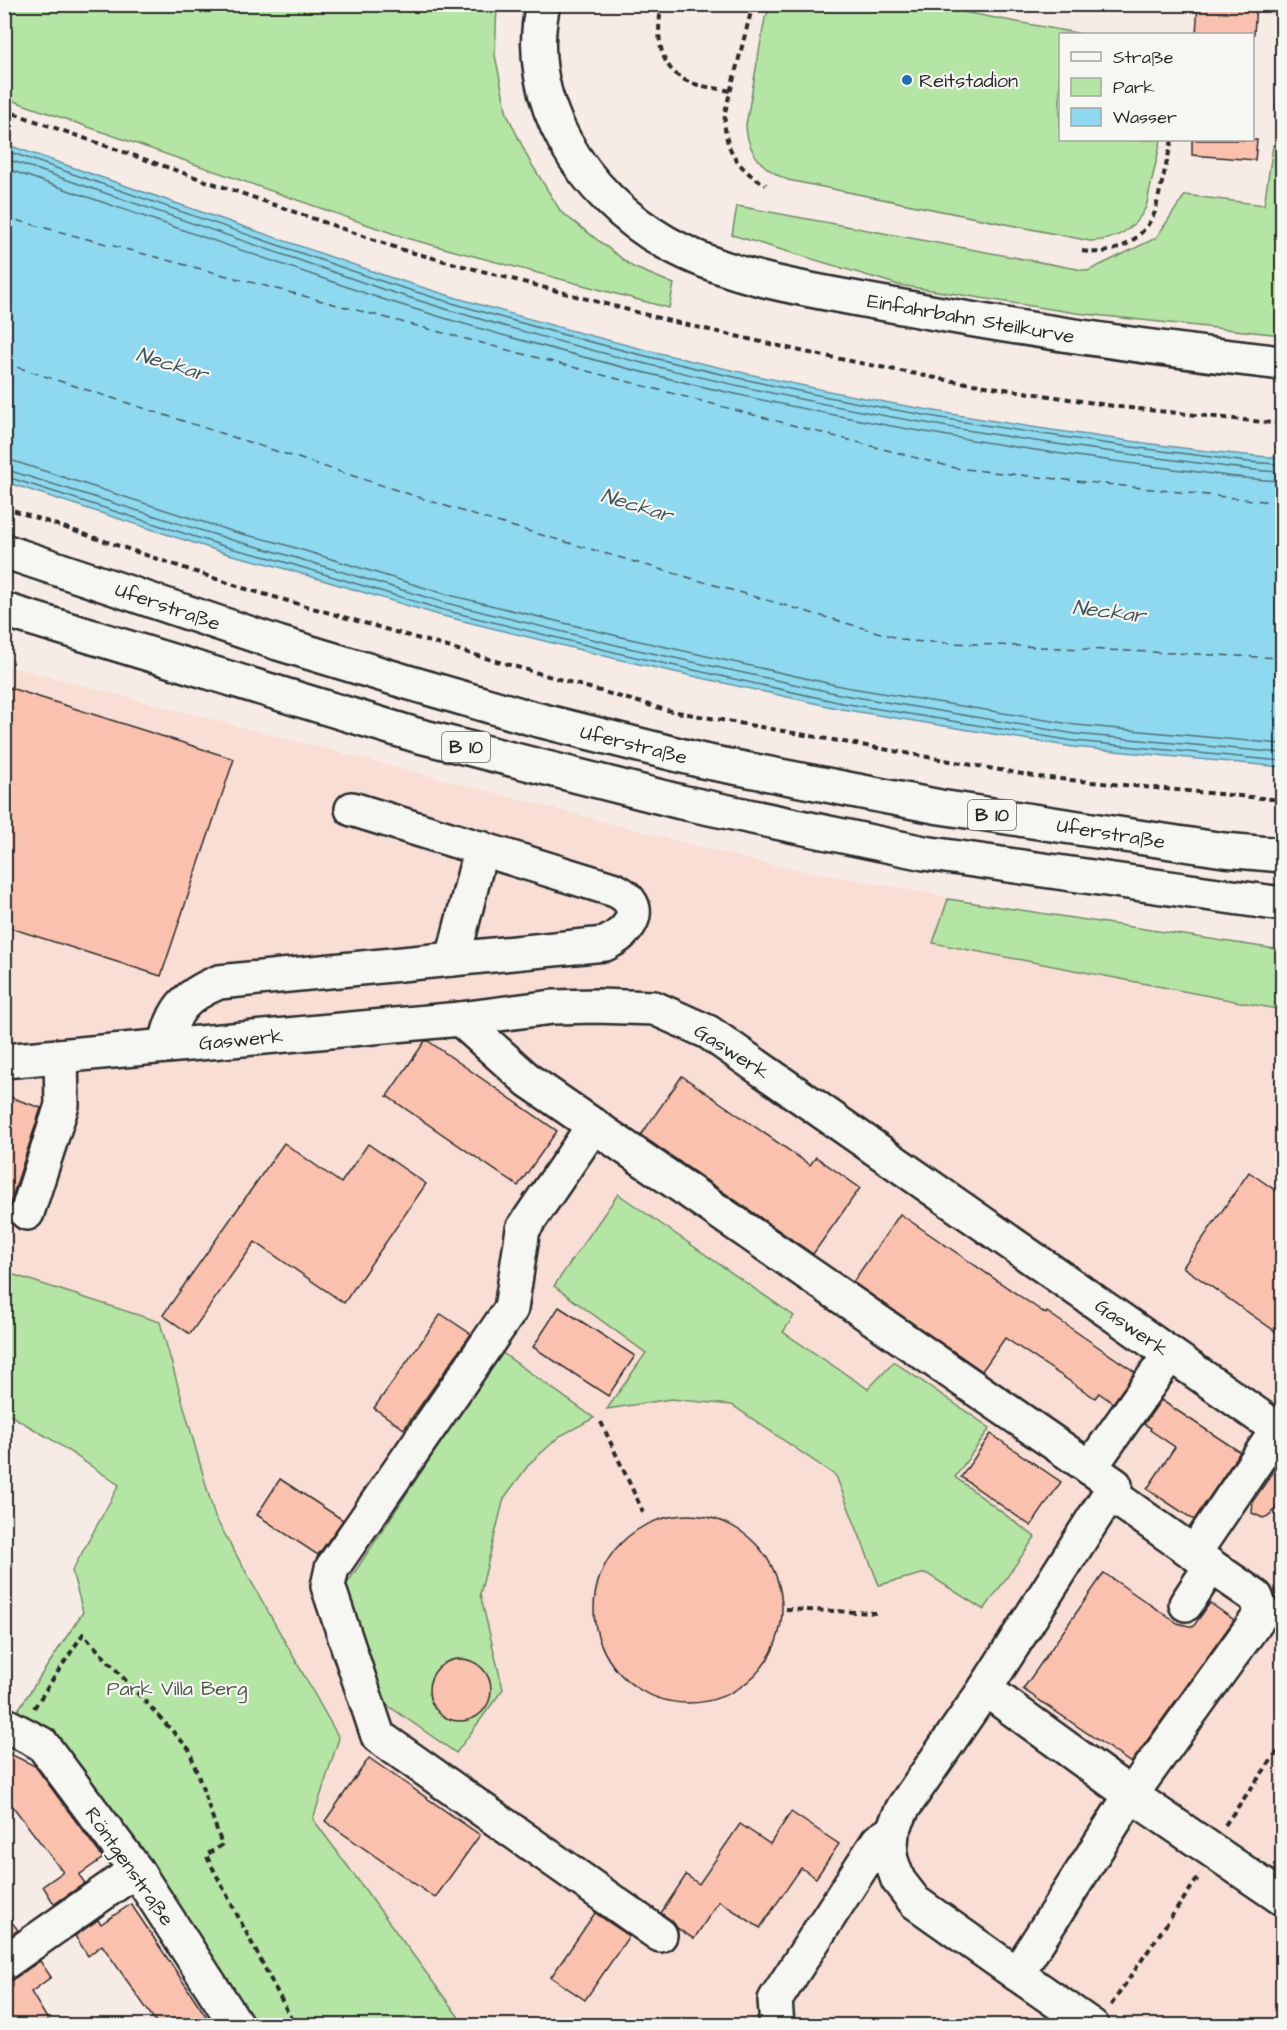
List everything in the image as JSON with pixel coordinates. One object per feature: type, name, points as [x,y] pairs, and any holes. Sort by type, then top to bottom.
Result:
[{"type":"main road","name":"Einfahrbahn Steilkurve","points":[[543,4],[539,46],[541,70],[547,101],[564,140],[594,185],[640,226],[666,243],[735,272],[778,284],[979,321],[1110,342],[1282,363]]},
{"type":"main road","name":"Uferstraße","points":[[4,551],[278,643],[396,679],[531,718],[703,761],[940,807],[1224,850],[1282,855]]},
{"type":"main road","name":"B 10","points":[[4,610],[416,735],[681,802],[924,853],[1282,904]]},
{"type":"main road","points":[[166,1046],[169,1026],[181,1007],[198,990],[219,982],[605,944],[616,939],[630,924],[633,911],[631,902],[625,895],[615,890],[352,809]]},
{"type":"main road","name":"B 10","points":[[1224,850],[1282,836]]},
{"type":"main road","points":[[453,959],[481,848]]},
{"type":"main road","name":"Gaswerk","points":[[4,1061],[460,1019],[553,1007],[654,1008],[708,1032],[1280,1430]]},
{"type":"main road","points":[[460,1019],[529,1081],[1100,1480],[1256,1597],[1262,1613],[1131,1796],[1017,1974]]},
{"type":"main road","points":[[27,1213],[62,1105],[60,1056]]},
{"type":"main road","points":[[594,1125],[523,1229],[511,1309],[332,1568],[328,1586],[378,1736],[660,1935]]},
{"type":"main road","points":[[1101,2016],[1017,1974],[915,1902],[898,1880],[890,1857],[892,1832],[903,1808],[985,1689],[1170,1354]]},
{"type":"main road","points":[[1186,1604],[1203,1559],[1280,1430]]},
{"type":"main road","points":[[985,1689],[1131,1796],[1282,1898]]},
{"type":"main road","name":"Röntgenstraße","points":[[12,1728],[42,1744],[136,1870],[237,2025]]},
{"type":"main road","points":[[777,2025],[775,2000],[878,1841],[892,1832]]},
{"type":"main road","points":[[4,1963],[136,1870]]},
{"type":"path","points":[[662,4],[658,34],[660,46],[670,68],[689,82],[730,91]]},
{"type":"path","points":[[753,4],[724,123],[727,141],[738,164],[766,185]]},
{"type":"path","points":[[786,4],[789,10]]},
{"type":"path","points":[[1282,93],[1278,96],[1277,117],[1282,120]]},
{"type":"path","points":[[4,110],[403,250],[666,320],[806,352],[941,379],[1120,407],[1282,424]]},
{"type":"path","points":[[1082,251],[1106,252],[1120,248],[1141,235],[1155,212],[1172,141]]},
{"type":"path","points":[[4,507],[243,588],[666,710],[1040,777],[1282,800]]},
{"type":"path","points":[[601,1422],[643,1512]]},
{"type":"path","points":[[786,1609],[878,1613]]},
{"type":"path","points":[[12,1728],[83,1634],[189,1749],[222,1845],[206,1855],[295,2025]]},
{"type":"path","points":[[1101,2016],[1282,1745]]},
{"type":"shaded area","points":[[4,665],[762,863],[1282,958],[1282,2025],[460,2025],[458,2016],[313,1819],[339,1738],[215,1517],[160,1322],[5,1272]]},
{"type":"green space","points":[[5,4],[497,5],[495,55],[507,114],[529,160],[561,212],[633,267],[674,284],[669,308],[406,238],[5,98]]},
{"type":"green space","name":"Reitstadion","points":[[772,5],[926,5],[1077,33],[1059,33],[1059,141],[1161,141],[1146,207],[1136,222],[1123,233],[1108,239],[1090,241],[788,180],[779,176],[764,165],[753,152],[749,144],[746,125],[765,18]]},
{"type":"green space","points":[[1273,146],[1282,147],[1282,335],[1076,313],[899,285],[732,235],[737,206],[1088,271],[1156,238],[1185,195],[1264,205]]},
{"type":"green space","points":[[948,899],[1282,950],[1282,1010],[933,943]]},
{"type":"green space","points":[[618,1194],[794,1316],[783,1332],[868,1389],[894,1362],[990,1428],[955,1477],[1035,1537],[984,1610],[926,1573],[879,1585],[836,1476],[732,1405],[671,1399],[607,1409],[646,1353],[554,1286]]},
{"type":"green space","name":"Park Villa Berg","points":[[5,1272],[160,1322],[215,1517],[339,1738],[313,1819],[458,2016],[460,2025],[257,2025],[150,1867],[16,1713],[83,1612],[72,1571],[119,1485],[49,1438],[5,1412]]},
{"type":"green space","points":[[501,1352],[594,1418],[560,1436],[530,1463],[504,1498],[480,1594],[503,1689],[456,1753],[383,1702],[344,1588]]},
{"type":"water","name":"Neckar","points":[[5,144],[389,277],[557,327],[642,349],[813,388],[986,420],[1178,447],[1282,458],[1282,767],[1073,747],[841,709],[621,660],[439,615],[228,554],[5,482]]},
{"type":"building","points":[[1198,4],[1256,4],[1254,34],[1196,33]]},
{"type":"building","points":[[1257,140],[1255,160],[1192,155],[1192,141]]},
{"type":"building","points":[[4,686],[234,759],[161,976],[4,926]]},
{"type":"building","points":[[425,1041],[557,1131],[518,1186],[387,1096]]},
{"type":"building","points":[[682,1076],[810,1165],[816,1157],[860,1188],[813,1254],[641,1135]]},
{"type":"building","points":[[4,1095],[41,1108],[9,1207],[8,1217],[4,1216]]},
{"type":"building","points":[[284,1143],[341,1183],[368,1144],[426,1184],[344,1303],[255,1242],[190,1334],[163,1315]]},
{"type":"building","points":[[1249,1172],[1282,1195],[1282,1336],[1183,1267]]},
{"type":"building","points":[[900,1214],[1135,1372],[1113,1403],[1099,1393],[1095,1398],[1005,1338],[982,1371],[853,1282]]},
{"type":"building","points":[[559,1307],[635,1356],[608,1396],[533,1347]]},
{"type":"building","points":[[441,1314],[471,1334],[404,1429],[374,1408]]},
{"type":"building","points":[[1161,1400],[1240,1452],[1194,1520],[1147,1489],[1175,1447],[1144,1424]]},
{"type":"building","points":[[991,1434],[1061,1482],[1031,1526],[961,1477]]},
{"type":"building","points":[[1282,1459],[1282,1499],[1271,1515],[1263,1518],[1252,1513],[1253,1501]]},
{"type":"building","points":[[280,1479],[343,1520],[318,1555],[257,1515]]},
{"type":"building","points":[[679,1515],[697,1515],[732,1526],[748,1536],[761,1549],[775,1573],[782,1609],[775,1645],[761,1669],[748,1682],[715,1699],[697,1703],[679,1703],[644,1692],[628,1682],[615,1669],[598,1636],[594,1618],[594,1600],[605,1565],[615,1549],[628,1536],[661,1519]]},
{"type":"building","points":[[1104,1573],[1177,1623],[1193,1627],[1210,1603],[1234,1620],[1131,1763],[1023,1689]]},
{"type":"building","points":[[454,1659],[466,1659],[482,1668],[489,1678],[491,1690],[489,1702],[482,1712],[466,1721],[454,1721],[443,1716],[434,1707],[429,1696],[429,1684],[434,1673],[443,1664]]},
{"type":"building","points":[[4,1751],[35,1766],[103,1858],[79,1875],[85,1883],[54,1904],[43,1886],[63,1872],[4,1795]]},
{"type":"building","points":[[369,1758],[480,1835],[435,1898],[325,1821]]},
{"type":"building","points":[[791,1812],[839,1844],[816,1878],[801,1868],[760,1928],[719,1901],[694,1939],[677,1928],[661,1913],[686,1875],[699,1884],[740,1824],[770,1844]]},
{"type":"building","points":[[131,1904],[212,2025],[158,2025],[102,1945],[88,1956],[75,1936],[98,1920],[101,1924]]},
{"type":"building","points":[[4,1912],[18,1930],[4,1940]]},
{"type":"building","points":[[595,1913],[629,1936],[585,2000],[551,1977]]},
{"type":"building","points":[[40,1961],[51,1977],[31,1992],[51,2025],[4,2025],[4,1982],[15,1978]]},
{"type":"ferry route","points":[[4,217],[955,468],[1282,503]]},
{"type":"ferry route","points":[[4,363],[483,518],[908,641],[1282,658]]},
{"type":"place","name":"Reitstadion","points":[[907,80]]}]
